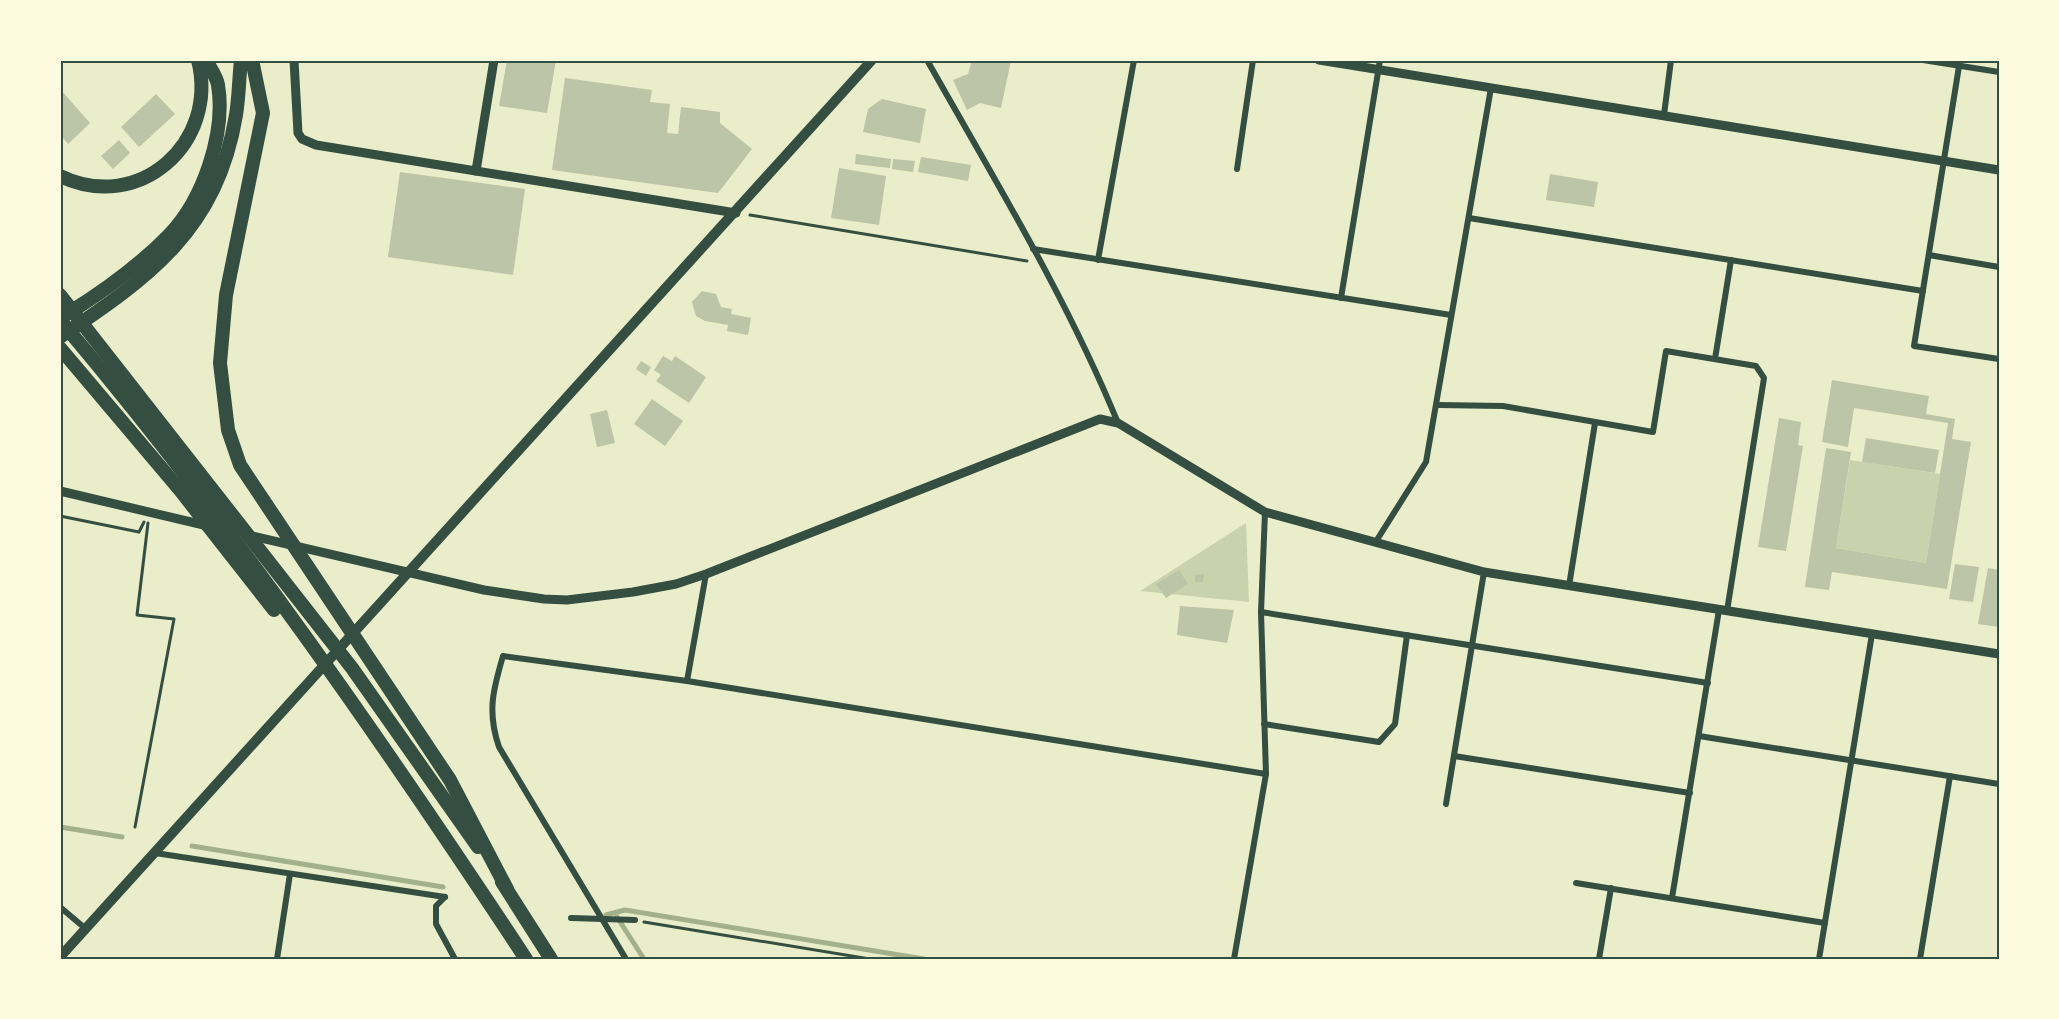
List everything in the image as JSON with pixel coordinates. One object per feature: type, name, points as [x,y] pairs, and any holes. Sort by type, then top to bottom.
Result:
[{"type":"highway","points":[[60,176],[82,183],[107,185],[129,182],[169,164],[191,135],[202,75],[198,60]]},
{"type":"highway","points":[[206,60],[218,83],[220,126],[208,168],[190,202],[171,233],[135,267],[60,319],[370,726],[526,959]]},
{"type":"highway","points":[[60,337],[145,276],[183,239],[204,210],[222,168],[236,115],[241,60]]},
{"type":"highway","points":[[252,60],[263,113],[226,295],[220,363],[228,430],[240,465],[450,780],[507,889]]},
{"type":"highway","points":[[60,295],[97,339],[352,668],[507,889],[551,959]]},
{"type":"highway","points":[[64,353],[185,486]]},
{"type":"main road","points":[[60,957],[736,213],[872,60]]},
{"type":"street","points":[[294,60],[298,133],[302,139],[316,145],[736,213]]},
{"type":"street","points":[[476,171],[494,60]]},
{"type":"street","points":[[927,60],[1041,264],[1094,365],[1118,423]]},
{"type":"street","points":[[1098,260],[1134,60]]},
{"type":"street","points":[[1237,169],[1254,60]]},
{"type":"street","points":[[1319,60],[1379,65],[1491,88],[1999,170]]},
{"type":"street","points":[[1664,115],[1671,60]]},
{"type":"street","points":[[1923,60],[1960,63],[1999,72]]},
{"type":"street","points":[[1960,63],[1914,346],[1999,359]]},
{"type":"street","points":[[1341,298],[1379,65]]},
{"type":"street","points":[[1375,543],[1426,462],[1491,88]]},
{"type":"street","points":[[1469,218],[1923,291]]},
{"type":"street","points":[[1033,249],[1451,315]]},
{"type":"street","points":[[1929,255],[1999,267]]},
{"type":"street","points":[[1715,359],[1731,260]]},
{"type":"street","points":[[1437,405],[1503,406],[1568,415],[1595,423],[1653,432],[1666,351],[1756,366],[1764,378],[1708,683],[1672,898]]},
{"type":"street","points":[[60,491],[517,597],[567,600],[654,588],[706,574],[1008,457],[1092,420],[1118,423],[1265,512],[1484,572],[1999,654]]},
{"type":"street","points":[[1569,586],[1595,423]]},
{"type":"street","points":[[1234,959],[1266,774],[1261,612],[1265,512]]},
{"type":"street","points":[[1446,804],[1484,572]]},
{"type":"street","points":[[687,681],[706,574]]},
{"type":"street","points":[[1261,612],[1708,683]]},
{"type":"street","points":[[1819,959],[1872,634]]},
{"type":"street","points":[[1264,724],[1379,742],[1395,724],[1407,635]]},
{"type":"street","points":[[626,959],[499,747],[491,724],[491,701],[503,656],[687,681],[1266,774]]},
{"type":"street","points":[[1699,736],[1999,784]]},
{"type":"street","points":[[1454,756],[1690,793]]},
{"type":"street","points":[[1920,959],[1950,776]]},
{"type":"street","points":[[154,853],[445,897],[436,906],[436,924],[455,959]]},
{"type":"street","points":[[277,959],[290,874]]},
{"type":"street","points":[[1576,883],[1825,922]]},
{"type":"street","points":[[1599,959],[1611,888]]},
{"type":"street","points":[[60,907],[86,929]]},
{"type":"street","points":[[571,918],[635,920]]},
{"type":"path","points":[[736,213],[1041,264]]},
{"type":"path","points":[[60,516],[139,532],[149,512]]},
{"type":"path","points":[[135,827],[174,619],[137,615],[149,512]]},
{"type":"path","points":[[635,920],[870,959]]},
{"type":"green space","points":[[1850,460],[1940,474],[1926,563],[1836,548]]},
{"type":"green space","points":[[1246,523],[1249,602],[1140,591]]},
{"type":"building","points":[[507,60],[556,60],[547,113],[499,106]]},
{"type":"building","points":[[972,60],[1011,60],[1001,108],[980,103],[967,110],[953,80],[968,74]]},
{"type":"building","points":[[565,78],[652,90],[650,102],[670,104],[667,133],[678,134],[681,107],[720,112],[720,123],[752,149],[718,193],[552,170]]},
{"type":"building","points":[[60,89],[90,123],[68,144],[60,134]]},
{"type":"building","points":[[156,94],[175,114],[139,147],[121,127]]},
{"type":"building","points":[[882,99],[926,109],[920,143],[863,132],[868,109]]},
{"type":"building","points":[[119,140],[130,153],[113,169],[101,156]]},
{"type":"building","points":[[856,154],[891,159],[890,168],[855,164]]},
{"type":"building","points":[[921,157],[971,165],[968,181],[918,172]]},
{"type":"building","points":[[893,159],[915,161],[913,172],[892,169]]},
{"type":"building","points":[[839,168],[886,176],[879,225],[831,218]]},
{"type":"building","points":[[400,172],[525,189],[513,275],[388,257]]},
{"type":"building","points":[[1550,174],[1598,182],[1594,207],[1546,200]]},
{"type":"building","points":[[702,291],[716,294],[721,307],[732,309],[731,314],[751,318],[748,335],[727,331],[728,325],[705,321],[696,316],[692,302]]},
{"type":"building","points":[[663,356],[672,361],[675,356],[706,377],[689,403],[656,381],[661,375],[654,370]]},
{"type":"building","points":[[641,361],[651,367],[646,376],[636,369]]},
{"type":"building","points":[[1832,380],[1929,396],[1926,414],[1955,419],[1952,439],[1971,442],[1947,589],[1832,572],[1829,590],[1805,587],[1826,448],[1851,452],[1836,548],[1926,563],[1948,423],[1854,408],[1848,447],[1822,442]]},
{"type":"building","points":[[652,399],[683,421],[665,446],[634,424]]},
{"type":"building","points":[[607,410],[615,443],[597,447],[590,414]]},
{"type":"building","points":[[1779,418],[1801,422],[1798,445],[1803,446],[1786,551],[1758,547]]},
{"type":"building","points":[[1866,438],[1939,450],[1935,473],[1862,462]]},
{"type":"building","points":[[1955,564],[1979,567],[1973,602],[1949,599]]},
{"type":"building","points":[[1988,568],[1999,570],[1999,627],[1978,624]]},
{"type":"building","points":[[1179,570],[1188,584],[1166,598],[1156,584]]},
{"type":"building","points":[[1204,574],[1203,582],[1195,582],[1195,575]]},
{"type":"building","points":[[1180,606],[1234,610],[1227,643],[1177,635]]},
{"type":"waterway","points":[[60,827],[122,837]]},
{"type":"waterway","points":[[192,846],[443,887]]},
{"type":"waterway","points":[[606,915],[625,910],[924,959]]},
{"type":"waterway","points":[[617,917],[644,959]]}]
